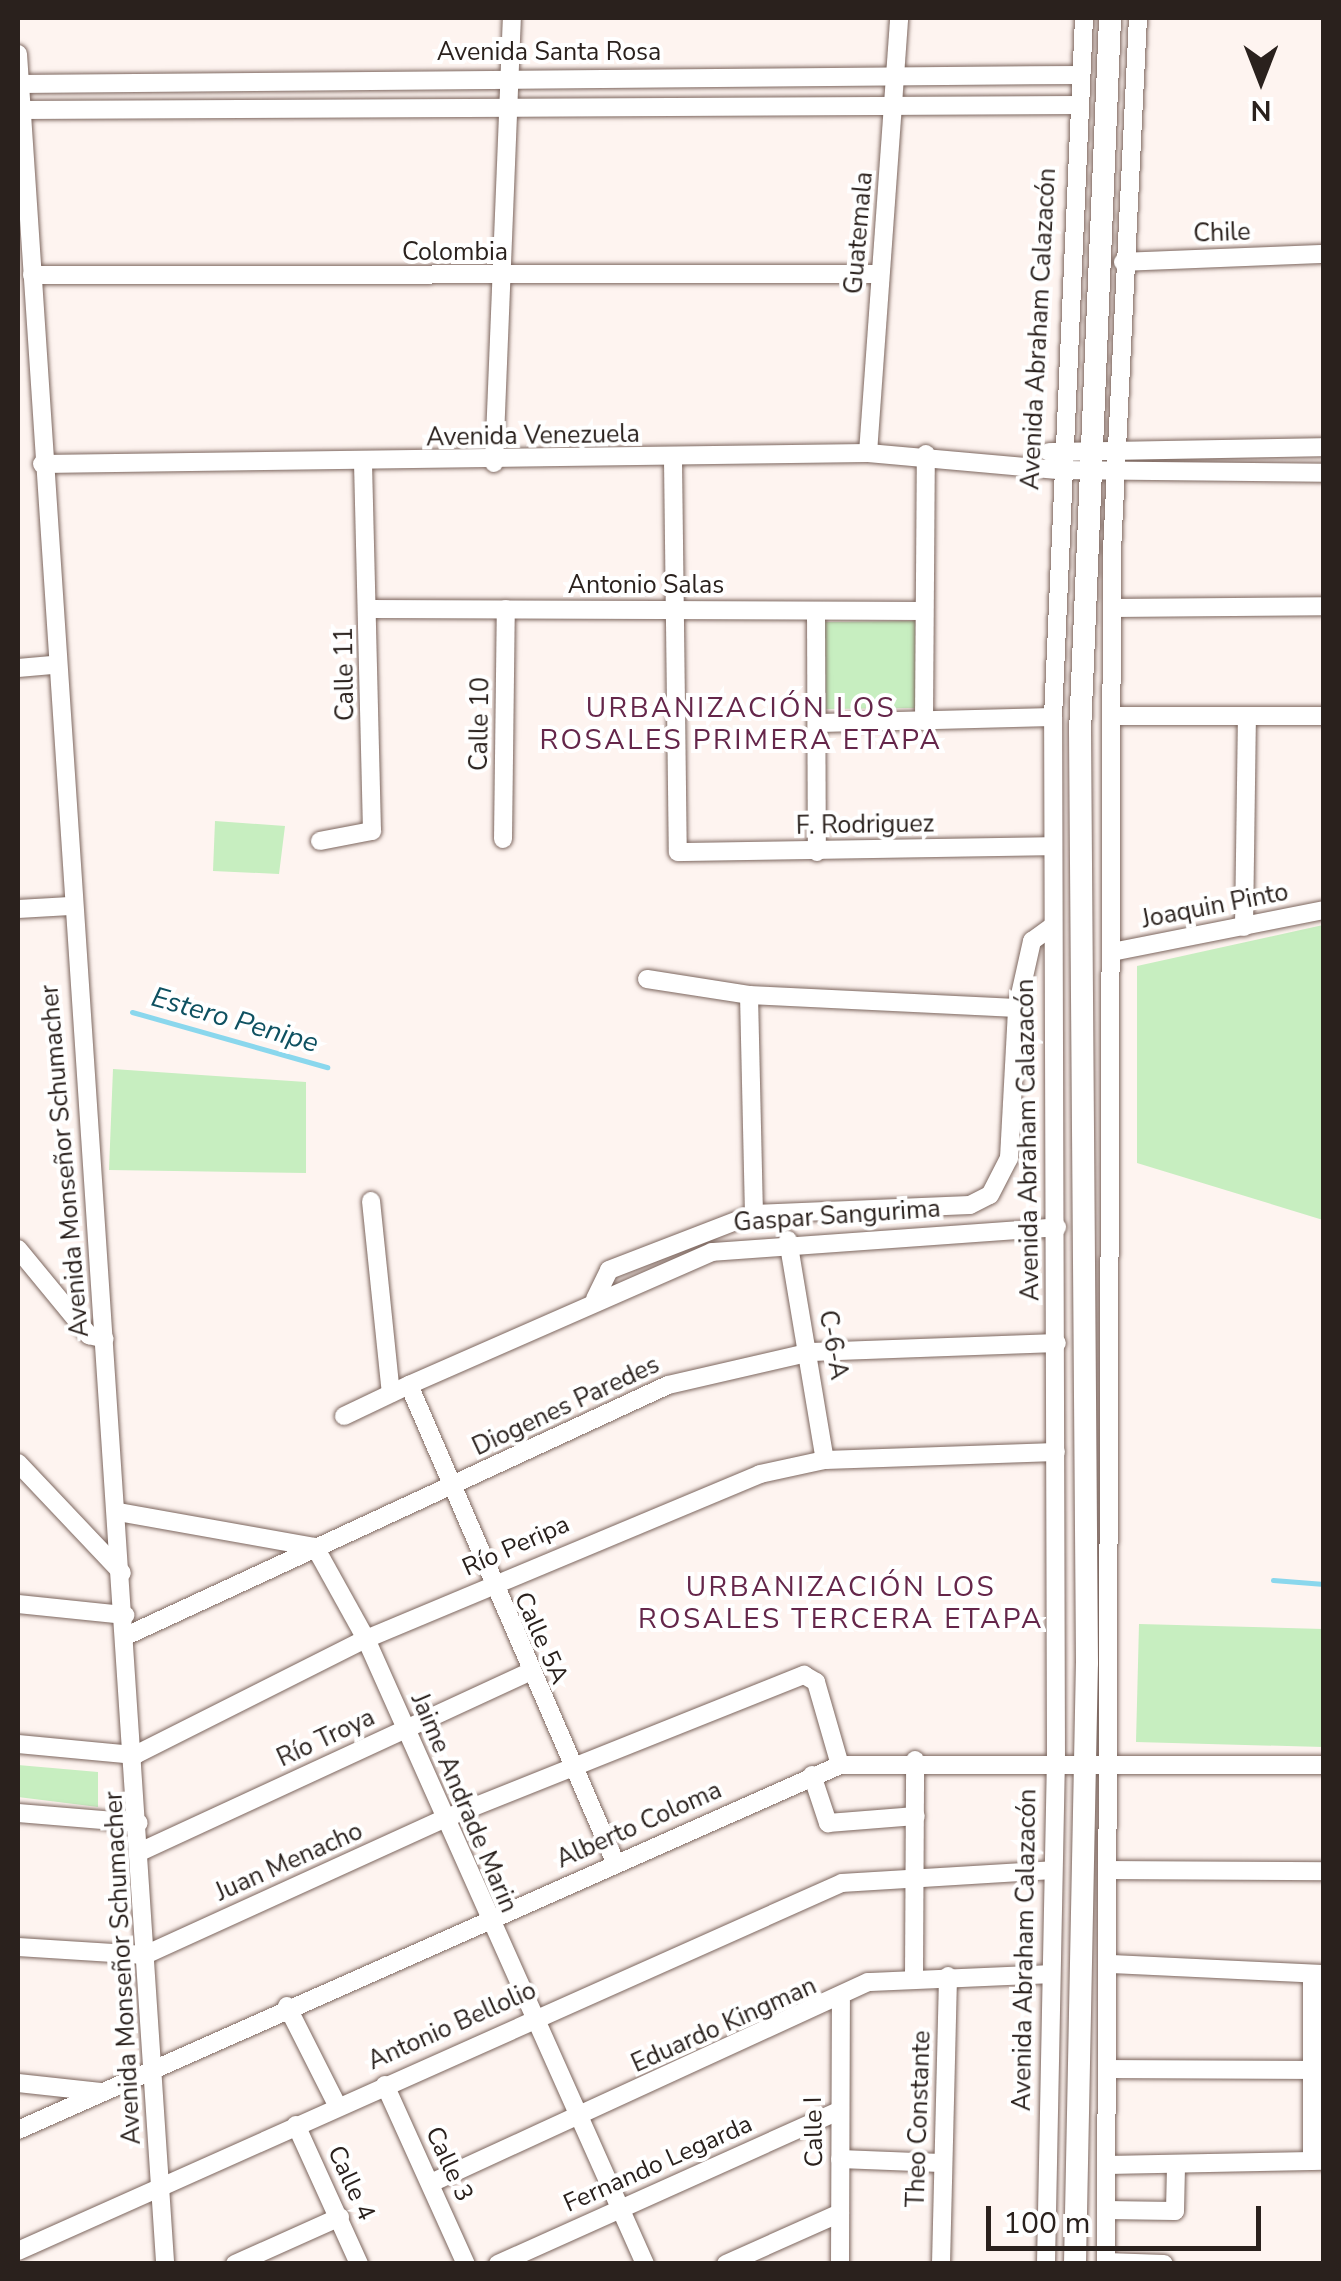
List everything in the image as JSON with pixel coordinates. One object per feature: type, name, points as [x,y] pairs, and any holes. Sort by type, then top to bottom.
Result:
[{"type":"main road","points":[[1075,2264],[1086,1760],[1086,459],[1110,18]]},
{"type":"street","points":[[494,463],[512,18]]},
{"type":"street","name":"Guatemala","points":[[868,453],[900,18]]},
{"type":"street","name":"Avenida Abraham Calazacón","points":[[1046,2264],[1056,1760],[1053,717],[1058,470],[1084,18]]},
{"type":"street","points":[[1138,18],[1123,262],[1112,608],[1117,951],[1106,2262],[1164,2264]]},
{"type":"street","name":"Avenida Monseñor Schumacher","points":[[18,54],[70,906],[144,1850],[152,2070],[166,2264]]},
{"type":"street","name":"Avenida Santa Rosa","points":[[18,84],[1082,74]]},
{"type":"street","name":"Avenida Santa Rosa","points":[[19,110],[895,101],[1080,105]]},
{"type":"street","name":"Chile","points":[[1123,262],[1324,254]]},
{"type":"street","name":"Colombia","points":[[32,276],[500,278],[879,274]]},
{"type":"street","points":[[18,397],[38,394]]},
{"type":"street","name":"Avenida Venezuela","points":[[42,464],[494,463],[868,453],[1025,462],[1058,470],[1115,448],[1324,447]]},
{"type":"street","name":"Avenida Venezuela","points":[[1025,462],[1059,449],[1114,470],[1324,472]]},
{"type":"street","points":[[924,721],[926,454]]},
{"type":"street","points":[[673,460],[676,610]]},
{"type":"street","name":"Calle 11","points":[[320,841],[372,831],[363,461]]},
{"type":"street","points":[[1112,608],[1324,606]]},
{"type":"street","name":"Antonio Salas","points":[[369,609],[924,611]]},
{"type":"street","name":"Calle 10","points":[[503,839],[506,610]]},
{"type":"street","name":"F. Rodriguez","points":[[676,610],[678,852],[1053,846]]},
{"type":"street","points":[[816,611],[817,852]]},
{"type":"street","points":[[18,668],[55,665]]},
{"type":"street","points":[[1116,716],[1324,716]]},
{"type":"street","points":[[818,723],[1053,717]]},
{"type":"street","points":[[1244,927],[1247,718]]},
{"type":"street","points":[[18,909],[70,906]]},
{"type":"street","name":"Joaquin Pinto","points":[[1117,951],[1324,910]]},
{"type":"street","points":[[595,1299],[609,1270],[754,1214],[970,1206],[990,1195],[1009,1158],[1017,1008],[1032,941],[1053,926]]},
{"type":"street","points":[[646,979],[749,994],[1017,1008]]},
{"type":"street","points":[[749,994],[754,1214]]},
{"type":"street","points":[[371,1201],[390,1393]]},
{"type":"street","name":"Gaspar Sangurima","points":[[409,1385],[595,1299],[712,1252],[788,1240],[1057,1227]]},
{"type":"street","name":"C-6-A","points":[[788,1240],[811,1352],[825,1460]]},
{"type":"street","points":[[18,1249],[89,1335],[105,1338]]},
{"type":"street","name":"Diogenes Paredes","points":[[126,1636],[668,1385],[811,1352],[1057,1342]]},
{"type":"street","points":[[344,1416],[409,1385]]},
{"type":"street","name":"Calle 5A","points":[[409,1385],[455,1485],[490,1585],[616,1864]]},
{"type":"street","name":"Río Peripa","points":[[135,1755],[366,1638],[760,1474],[825,1460],[1056,1452]]},
{"type":"street","points":[[18,1463],[122,1573]]},
{"type":"street","points":[[118,1512],[315,1547]]},
{"type":"street","name":"Jaime Andrade Marin","points":[[315,1547],[366,1638],[446,1818],[486,1921],[534,2017],[576,2118],[645,2264]]},
{"type":"street","points":[[18,1604],[125,1614]]},
{"type":"street","name":"Río Troya","points":[[144,1850],[529,1672]]},
{"type":"street","name":"Juan Menacho","points":[[18,1947],[146,1954],[446,1818],[574,1772],[804,1675],[816,1682],[840,1765]]},
{"type":"street","points":[[18,1744],[135,1755]]},
{"type":"street","points":[[914,1977],[915,1760]]},
{"type":"street","name":"Alberto Coloma","points":[[18,2130],[287,2006],[840,1765],[915,1760],[1111,1760],[1324,1765]]},
{"type":"street","points":[[812,1775],[828,1823],[916,1816]]},
{"type":"street","points":[[18,1813],[139,1823]]},
{"type":"street","name":"Antonio Bellolio","points":[[18,2251],[296,2125],[336,2103],[385,2085],[842,1882],[915,1871],[1052,1870]]},
{"type":"street","points":[[1111,1870],[1324,1871]]},
{"type":"street","points":[[1107,2165],[1318,2161],[1310,2070],[1318,1974],[1110,1964]]},
{"type":"street","name":"Eduardo Kingman","points":[[431,2184],[840,2001],[868,1982],[1050,1974]]},
{"type":"street","name":"Theo Constante","points":[[941,2264],[948,1976]]},
{"type":"street","name":"Calle I","points":[[840,2001],[840,2264]]},
{"type":"street","points":[[287,2006],[336,2103]]},
{"type":"street","points":[[1108,2069],[1310,2070]]},
{"type":"street","points":[[18,2083],[101,2092]]},
{"type":"street","name":"Calle 3","points":[[385,2085],[466,2264]]},
{"type":"street","name":"Fernando Legarda","points":[[498,2264],[838,2110]]},
{"type":"street","name":"Calle 4","points":[[296,2125],[360,2264]]},
{"type":"street","points":[[840,2159],[941,2163]]},
{"type":"street","points":[[1106,2210],[1175,2210],[1176,2166]]},
{"type":"street","points":[[726,2264],[840,2213]]},
{"type":"street","points":[[235,2264],[340,2217]]},
{"type":"green space","points":[[915,621],[916,708],[826,709],[825,622]]},
{"type":"green space","points":[[215,821],[285,826],[279,874],[213,871]]},
{"type":"green space","points":[[1323,925],[1323,1220],[1137,1163],[1137,966]]},
{"type":"green space","points":[[113,1069],[306,1082],[306,1173],[109,1170]]},
{"type":"green space","points":[[1139,1624],[1323,1629],[1323,1747],[1136,1742]]},
{"type":"green space","points":[[18,1765],[98,1772],[98,1807],[18,1797]]},
{"type":"waterway","name":"Estero Penipe","points":[[132,1012],[327,1067]]},
{"type":"waterway","name":"Estero Penipe","points":[[1273,1580],[1324,1584]]},
{"type":"district","name":"URBANIZACIÓN LOS ROSALES PRIMERA ETAPA","points":[[741,724]]},
{"type":"district","name":"URBANIZACIÓN LOS ROSALES TERCERA ETAPA","points":[[841,1603]]}]
